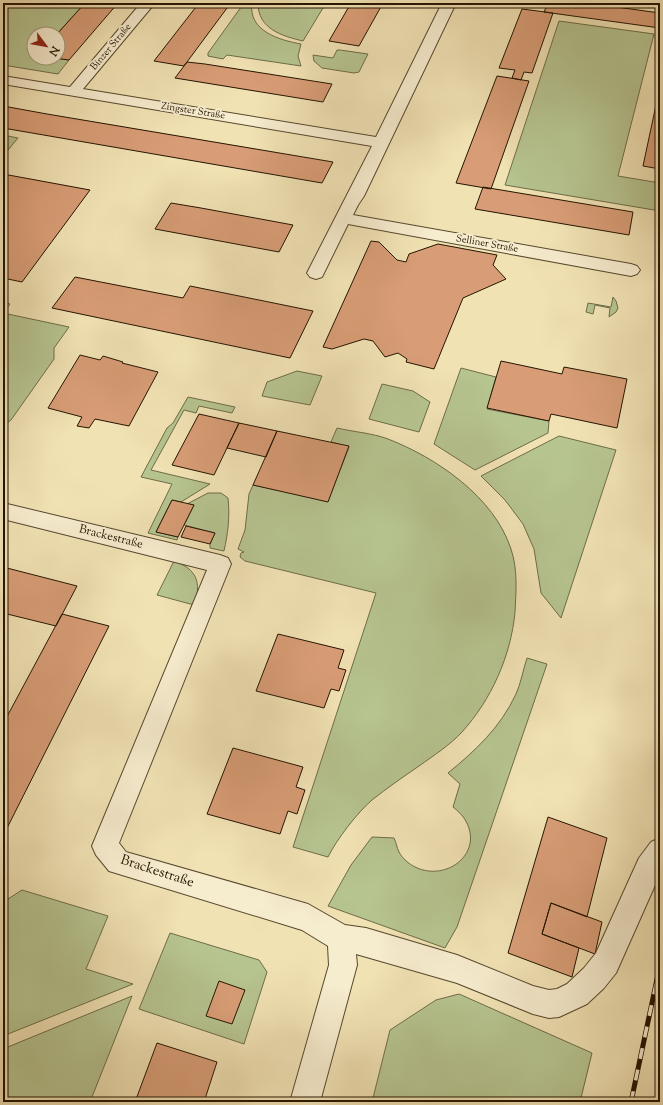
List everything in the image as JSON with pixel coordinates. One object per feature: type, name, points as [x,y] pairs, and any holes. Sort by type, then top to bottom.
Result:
[{"type":"street","name":"Binzer Straße","points":[[73,92],[148,3]]},
{"type":"street","points":[[316,273],[350,203],[356,196],[449,3]]},
{"type":"street","name":"Zingster Straße","points":[[3,80],[382,143]]},
{"type":"street","name":"Selliner Straße","points":[[343,218],[632,270]]},
{"type":"street","name":"Brackestraße","points":[[3,511],[225,558],[209,593],[105,846],[118,862],[308,918],[341,938]]},
{"type":"street","points":[[305,1102],[343,965],[341,938],[366,942],[457,969],[534,1000],[549,1004],[559,1003],[577,994],[594,978],[606,963],[649,867],[660,851]]},
{"type":"green space","points":[[3,3],[85,3],[64,26],[26,26],[26,66],[64,66],[58,74],[3,65]]},
{"type":"green space","points":[[244,3],[252,3],[252,13],[255,21],[260,27],[275,37],[301,44],[298,56],[301,66],[227,55],[223,59],[208,56],[208,53]]},
{"type":"green space","points":[[258,3],[326,3],[303,41],[280,34],[267,25],[259,12]]},
{"type":"green space","points":[[559,21],[654,34],[618,176],[660,183],[660,211],[505,185]]},
{"type":"green space","points":[[337,50],[368,54],[359,72],[354,73],[322,68],[314,61],[313,55],[333,58]]},
{"type":"green space","points":[[3,135],[18,138],[3,156]]},
{"type":"green space","points":[[613,297],[618,308],[616,312],[609,317],[610,308],[595,305],[593,314],[586,312],[588,303],[611,307]]},
{"type":"green space","points":[[3,302],[10,304],[3,313]]},
{"type":"green space","points":[[3,313],[69,327],[54,348],[54,359],[11,420],[3,426]]},
{"type":"green space","points":[[461,368],[496,377],[487,409],[549,421],[548,433],[475,470],[434,444]]},
{"type":"green space","points":[[297,371],[322,376],[310,405],[262,396],[267,382]]},
{"type":"green space","points":[[382,384],[413,391],[430,402],[419,432],[369,419]]},
{"type":"green space","points":[[188,397],[235,407],[232,413],[199,406],[196,413],[184,410],[151,470],[210,484],[181,502],[172,500],[156,532],[178,537],[177,540],[148,533],[172,484],[141,477],[167,428],[173,423]]},
{"type":"green space","points":[[337,428],[382,437],[407,447],[444,468],[478,496],[492,513],[503,530],[511,549],[515,565],[516,588],[515,612],[509,645],[498,676],[482,706],[462,732],[452,741],[366,805],[342,834],[328,857],[293,847],[376,593],[245,561],[240,557],[241,553],[244,552],[238,549],[245,530],[249,494],[253,485],[328,501],[349,447],[331,442]]},
{"type":"green space","points":[[559,436],[616,450],[561,618],[541,593],[534,549],[523,524],[505,500],[481,476]]},
{"type":"green space","points":[[208,493],[221,493],[228,498],[229,512],[227,538],[224,551],[210,548],[210,544],[215,533],[184,525],[194,505],[187,504]]},
{"type":"green space","points":[[174,561],[188,568],[196,578],[197,590],[194,605],[157,595]]},
{"type":"green space","points":[[527,658],[547,664],[457,927],[445,948],[328,906],[351,865],[372,837],[394,838],[399,852],[408,863],[427,871],[440,871],[451,867],[460,861],[467,852],[470,842],[470,830],[464,818],[453,807],[460,784],[448,773],[478,747],[503,717],[518,690]]},
{"type":"green space","points":[[22,890],[108,916],[86,969],[133,984],[3,1036],[3,910],[8,899]]},
{"type":"green space","points":[[170,933],[259,960],[267,972],[244,1044],[139,1009]]},
{"type":"green space","points":[[459,994],[592,1053],[580,1102],[372,1102],[390,1030],[436,1000]]},
{"type":"green space","points":[[132,996],[90,1102],[3,1102],[3,1049]]},
{"type":"building","points":[[85,3],[118,3],[69,60],[66,60],[66,26],[64,26]]},
{"type":"building","points":[[199,3],[230,4],[184,66],[154,61]]},
{"type":"building","points":[[351,3],[383,3],[359,46],[329,41]]},
{"type":"building","points":[[548,3],[587,3],[660,13],[660,28],[544,12]]},
{"type":"building","points":[[522,9],[553,13],[532,73],[524,72],[521,80],[512,78],[515,70],[499,68]]},
{"type":"building","points":[[187,62],[332,84],[323,102],[175,78]]},
{"type":"building","points":[[497,76],[529,81],[491,189],[456,183]]},
{"type":"building","points":[[660,91],[660,169],[643,166]]},
{"type":"building","points":[[3,106],[333,162],[322,183],[3,128]]},
{"type":"building","points":[[3,174],[90,190],[22,282],[3,278]]},
{"type":"building","points":[[483,187],[633,212],[629,235],[475,209]]},
{"type":"building","points":[[171,203],[293,225],[279,252],[155,229]]},
{"type":"building","points":[[371,241],[379,242],[397,260],[406,262],[409,254],[438,244],[497,255],[493,265],[506,279],[463,298],[434,369],[406,362],[407,359],[398,353],[385,357],[373,341],[364,339],[332,349],[323,347]]},
{"type":"building","points":[[75,277],[183,298],[190,286],[313,311],[290,358],[52,308]]},
{"type":"building","points":[[80,355],[100,360],[103,356],[123,362],[122,363],[158,372],[129,426],[95,419],[89,428],[77,426],[82,417],[48,408]]},
{"type":"building","points":[[501,361],[562,374],[564,367],[627,379],[617,428],[551,414],[549,421],[487,408]]},
{"type":"building","points":[[199,414],[239,423],[214,475],[172,465]]},
{"type":"building","points":[[239,423],[277,431],[266,457],[227,448]]},
{"type":"building","points":[[277,431],[349,446],[328,502],[253,485]]},
{"type":"building","points":[[172,500],[194,505],[178,537],[156,532]]},
{"type":"building","points":[[186,526],[215,533],[210,544],[181,537]]},
{"type":"building","points":[[3,567],[77,586],[56,626],[3,613]]},
{"type":"building","points":[[62,614],[109,626],[3,836],[3,724]]},
{"type":"building","points":[[278,634],[344,650],[338,668],[346,670],[339,691],[331,689],[324,708],[256,691]]},
{"type":"building","points":[[233,748],[303,767],[296,787],[305,790],[297,814],[288,811],[280,834],[207,814]]},
{"type":"building","points":[[548,817],[607,838],[587,917],[551,903],[542,934],[579,948],[572,977],[508,953]]},
{"type":"building","points":[[551,903],[602,922],[595,954],[542,934]]},
{"type":"building","points":[[219,981],[245,990],[232,1024],[206,1016]]},
{"type":"building","points":[[157,1043],[217,1062],[204,1102],[135,1102]]},
{"type":"railway","points":[[631,1102],[660,965]]}]
